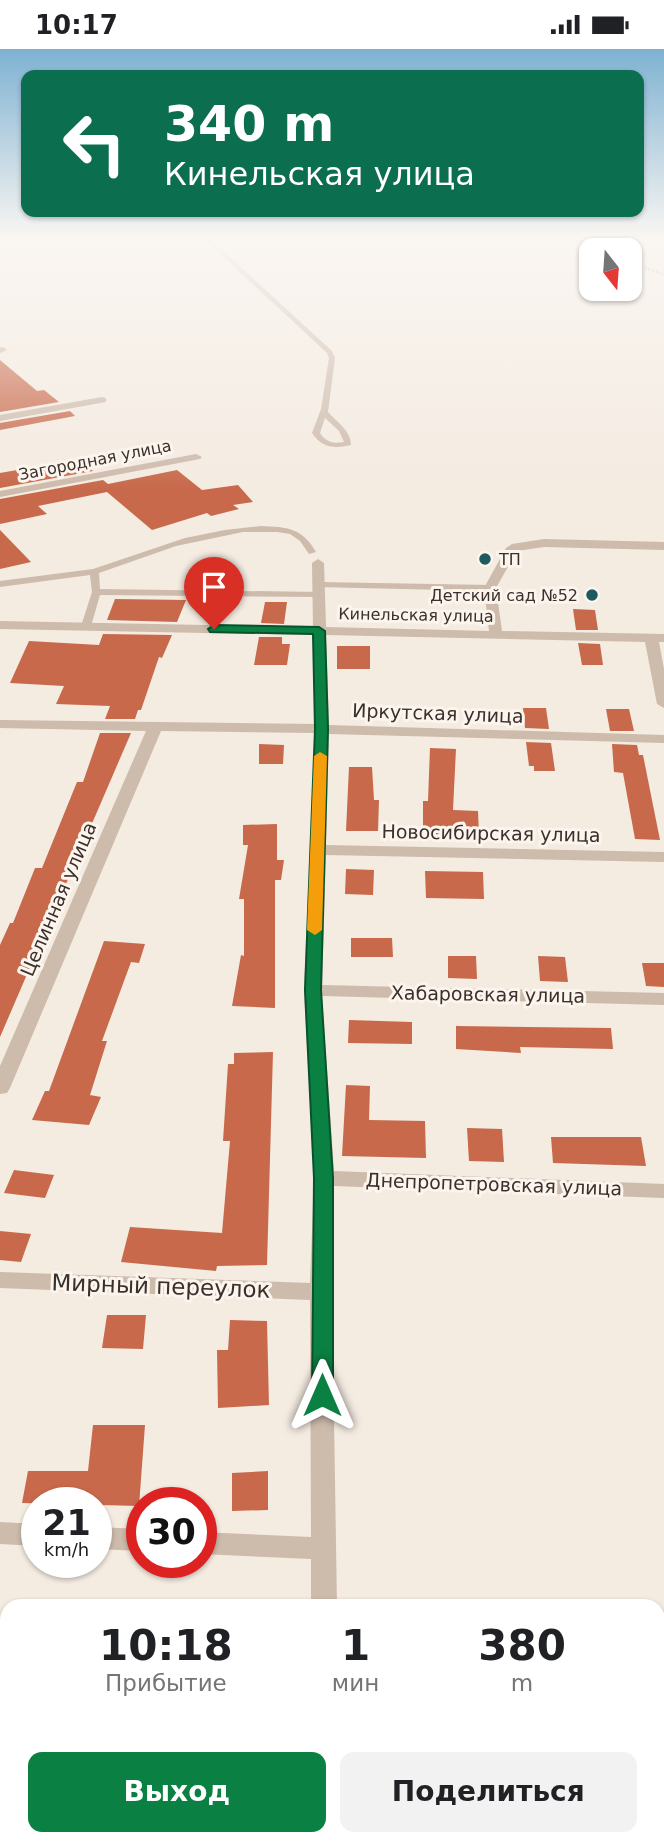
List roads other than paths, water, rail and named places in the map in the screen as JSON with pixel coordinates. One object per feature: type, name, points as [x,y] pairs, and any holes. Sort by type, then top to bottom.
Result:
[{"type":"street","points":[[0,418],[102,400]]},
{"type":"street","name":"Загородная улица","points":[[0,494],[196,457]]},
{"type":"street","points":[[496,635],[490,589],[512,548],[523,544],[664,546]]},
{"type":"street","points":[[315,557],[319,590],[322,729],[313,990],[324,1178],[321,1292],[324,1599]]},
{"type":"street","name":"Кинельская улица","points":[[0,625],[657,638]]},
{"type":"street","points":[[657,638],[664,704]]},
{"type":"street","name":"Иркутская улица","points":[[0,724],[322,729],[664,739]]},
{"type":"street","name":"Целинная улица","points":[[0,1088],[155,727]]},
{"type":"street","name":"Новосибирская улица","points":[[317,850],[664,857]]},
{"type":"street","name":"Хабаровская улица","points":[[313,990],[664,999]]},
{"type":"street","name":"Днепропетровская улица","points":[[324,1178],[664,1191]]},
{"type":"street","name":"Мирный переулок","points":[[0,1280],[321,1292]]},
{"type":"street","points":[[0,1533],[21,1534]]},
{"type":"street","points":[[217,1544],[324,1549]]},
{"type":"lane","points":[[297,322],[330,352],[332,358],[325,409],[316,433],[322,442],[328,445],[348,443],[341,428],[329,420],[324,412]]},
{"type":"lane","points":[[0,584],[94,572],[123,565],[163,547],[248,528],[290,531],[306,541],[315,557]]},
{"type":"lane","points":[[86,626],[96,591],[94,572]]},
{"type":"lane","points":[[96,591],[490,589]]},
{"type":"place","name":"ТП","points":[[485,559]]},
{"type":"place","name":"Детский сад №52","points":[[592,595]]}]
